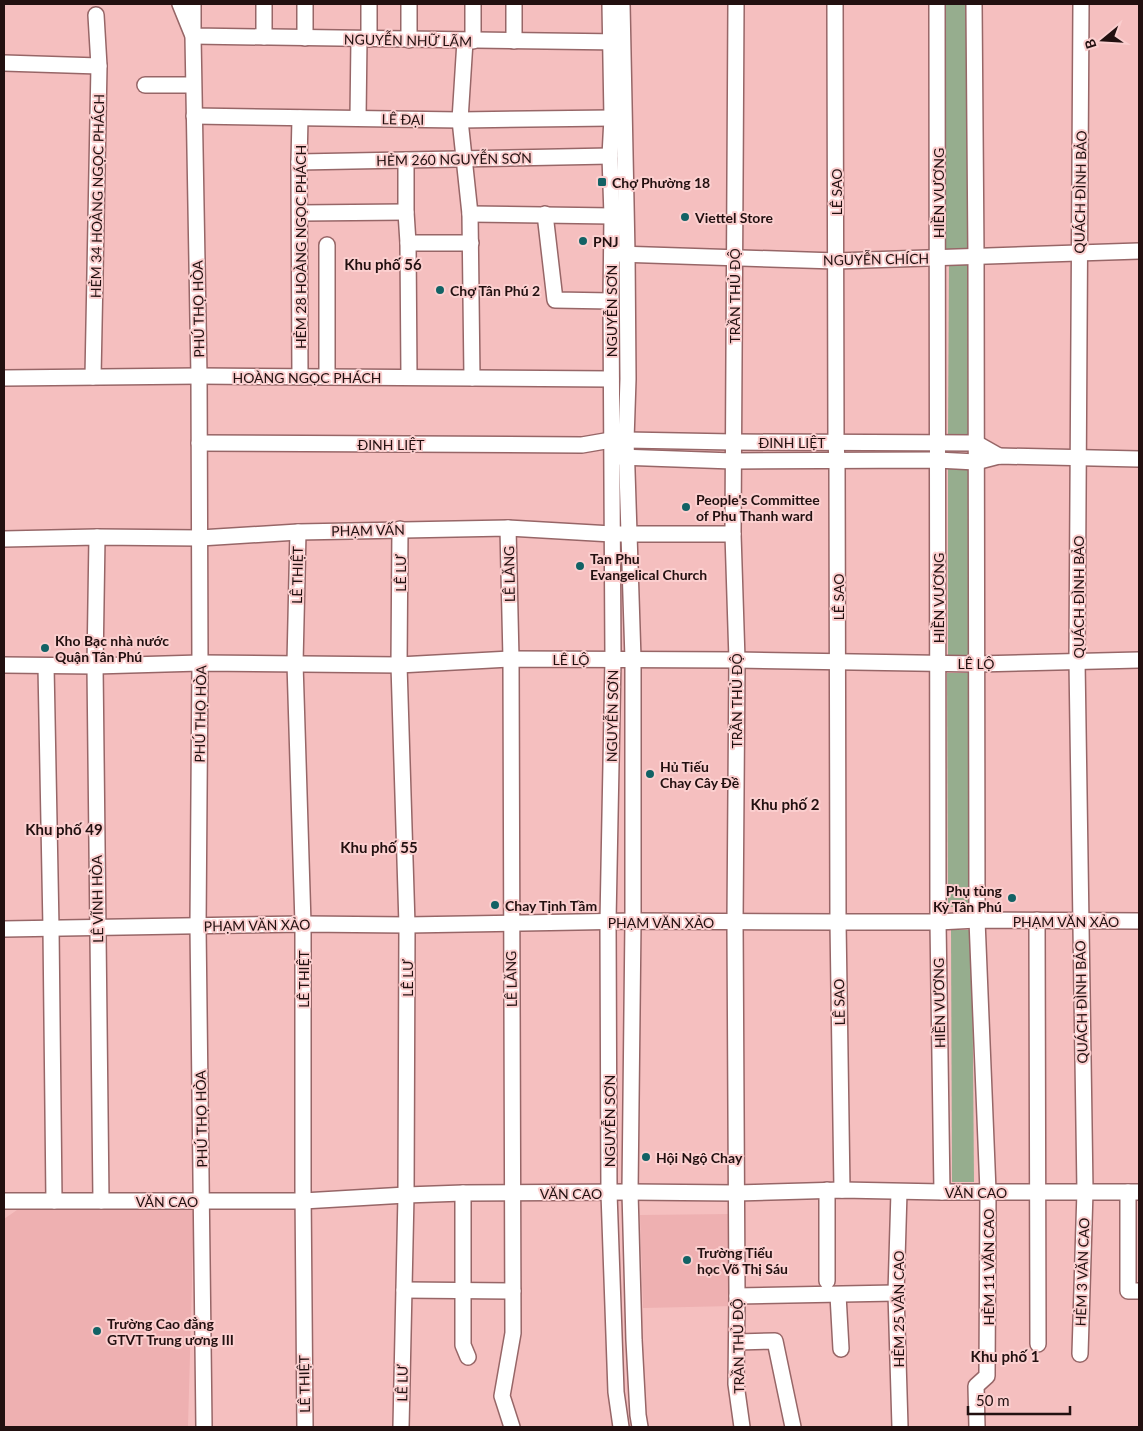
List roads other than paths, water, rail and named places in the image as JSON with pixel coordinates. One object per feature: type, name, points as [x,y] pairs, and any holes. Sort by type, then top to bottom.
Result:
[{"type":"street","name":"PHÚ THỌ HÒA","points":[[180,4],[193,36],[199,376],[200,663],[198,926],[204,1427]]},
{"type":"street","points":[[193,36],[194,4]]},
{"type":"street","points":[[264,4],[264,37]]},
{"type":"street","points":[[305,4],[305,38]]},
{"type":"street","points":[[358,118],[364,39],[369,4]]},
{"type":"street","points":[[409,4],[409,40]]},
{"type":"street","points":[[472,378],[470,214],[460,120],[473,4]]},
{"type":"street","points":[[514,4],[514,41]]},
{"type":"street","name":"NGUYỄN SƠN","points":[[610,4],[617,42],[619,254],[628,379],[618,440]]},
{"type":"street","name":"NGUYỄN SƠN","points":[[622,4],[617,42],[610,156],[612,216],[619,254],[611,301],[611,379],[629,533],[633,659],[630,1192],[634,1340],[640,1427]]},
{"type":"street","name":"TRẦN THỦ ĐỘ","points":[[736,4],[732,534],[737,660],[735,922],[736,1384],[742,1427]]},
{"type":"street","name":"LÊ SAO","points":[[827,1281],[834,1190],[838,922],[838,461],[836,442],[835,4]]},
{"type":"street","name":"HIỀN VƯƠNG","points":[[937,4],[938,257],[936,460],[938,922],[942,1192]]},
{"type":"street","points":[[974,4],[977,920],[988,1191]]},
{"type":"street","name":"QUÁCH ĐÌNH BẢO","points":[[1082,4],[1077,661],[1085,1191]]},
{"type":"street","name":"HẺM 34 HOÀNG NGỌC PHÁCH","points":[[93,377],[99,66],[96,14]]},
{"type":"street","name":"NGUYỄN NHỮ LÃM","points":[[193,36],[617,42]]},
{"type":"street","points":[[4,63],[99,66]]},
{"type":"street","points":[[145,86],[194,85]]},
{"type":"street","name":"LÊ ĐẠI","points":[[194,116],[460,120],[612,118]]},
{"type":"street","name":"HẺM 28 HOÀNG NGỌC PHÁCH","points":[[300,118],[300,377]]},
{"type":"street","name":"HẺM 260 NGUYỄN SƠN","points":[[299,162],[610,156]]},
{"type":"street","points":[[406,160],[409,377]]},
{"type":"street","points":[[300,213],[406,212]]},
{"type":"street","points":[[470,214],[612,216]]},
{"type":"street","points":[[545,214],[555,300],[611,301]]},
{"type":"street","points":[[408,243],[471,243]]},
{"type":"street","points":[[327,246],[327,377]]},
{"type":"street","name":"NGUYỄN CHÍCH","points":[[619,254],[836,260],[1139,251]]},
{"type":"street","name":"HOÀNG NGỌC PHÁCH","points":[[4,378],[199,376],[611,379]]},
{"type":"street","name":"ĐINH LIỆT","points":[[199,443],[582,445],[618,440],[937,442],[976,443],[999,456]]},
{"type":"street","name":"ĐINH LIỆT","points":[[582,445],[619,457],[733,461],[936,460],[976,462],[999,456],[1139,459]]},
{"type":"street","name":"NGUYỄN SƠN","points":[[619,457],[612,534],[613,659],[608,922],[610,1193],[615,1379],[621,1427]]},
{"type":"street","name":"PHẠM VẤN","points":[[4,538],[200,538],[298,532],[508,528],[612,534],[732,534]]},
{"type":"street","name":"LÊ LĂNG","points":[[508,528],[511,659],[514,1192],[513,1333],[502,1396],[512,1427]]},
{"type":"street","name":"LÊ LƯ","points":[[400,529],[399,665],[407,925],[406,1195],[401,1427]]},
{"type":"street","name":"LÊ THIỆT","points":[[298,532],[295,664],[303,924],[305,1427]]},
{"type":"street","name":"LÊ VĨNH HÒA","points":[[98,537],[95,666],[101,1201]]},
{"type":"street","name":"LÊ LỘ","points":[[4,665],[95,666],[200,663],[399,665],[511,659],[977,664],[1139,660]]},
{"type":"street","points":[[46,666],[52,928],[54,1201]]},
{"type":"street","points":[[1037,920],[1038,1344]]},
{"type":"street","name":"PHẠM VĂN XẢO","points":[[4,929],[633,921],[1139,921]]},
{"type":"street","name":"VĂN CAO","points":[[4,1201],[303,1201],[406,1195],[514,1192],[736,1193],[834,1190],[899,1192],[1133,1192]]},
{"type":"street","name":"HẺM 11 VĂN CAO","points":[[977,1427],[976,1386],[987,1376],[988,1191]]},
{"type":"street","name":"HẺM 3 VĂN CAO","points":[[1080,1354],[1085,1191]]},
{"type":"street","name":"HẺM 25 VĂN CAO","points":[[899,1192],[896,1293],[900,1427]]},
{"type":"street","points":[[1133,1192],[1128,1291],[1139,1291]]},
{"type":"street","points":[[463,1194],[462,1345],[468,1357]]},
{"type":"street","points":[[404,1290],[513,1291]]},
{"type":"street","points":[[737,1296],[896,1293]]},
{"type":"street","points":[[838,1295],[841,1349]]},
{"type":"street","points":[[737,1342],[775,1341],[793,1427]]},
{"type":"street","points":[[615,1379],[636,1379]]},
{"type":"place","name":"Chợ Phường 18","points":[[602,182]]},
{"type":"place","name":"Viettel Store","points":[[685,217]]},
{"type":"place","name":"PNJ","points":[[583,241]]},
{"type":"place","name":"Chợ Tân Phú 2","points":[[440,290]]},
{"type":"place","name":"People's Committee of Phu Thanh ward","points":[[686,507]]},
{"type":"place","name":"Tan Phu Evangelical Church","points":[[580,566]]},
{"type":"place","name":"Kho Bạc nhà nước Quận Tân Phú","points":[[45,648]]},
{"type":"place","name":"Hủ Tiếu Chay Cây Đề","points":[[650,774]]},
{"type":"place","name":"Phụ tùng Kỳ Tân Phú","points":[[1012,898]]},
{"type":"place","name":"Chay Tịnh Tầm","points":[[495,905]]},
{"type":"place","name":"Hội Ngộ Chay","points":[[646,1157]]},
{"type":"place","name":"Trường Tiểu học Võ Thị Sáu","points":[[687,1260]]},
{"type":"place","name":"Trường Cao đẳng GTVT Trung ương III","points":[[97,1331]]},
{"type":"district","name":"Khu phố 56","points":[[383,264]]},
{"type":"district","name":"Khu phố 2","points":[[785,804]]},
{"type":"district","name":"Khu phố 49","points":[[64,829]]},
{"type":"district","name":"Khu phố 55","points":[[379,847]]},
{"type":"district","name":"Khu phố 1","points":[[1005,1356]]}]
